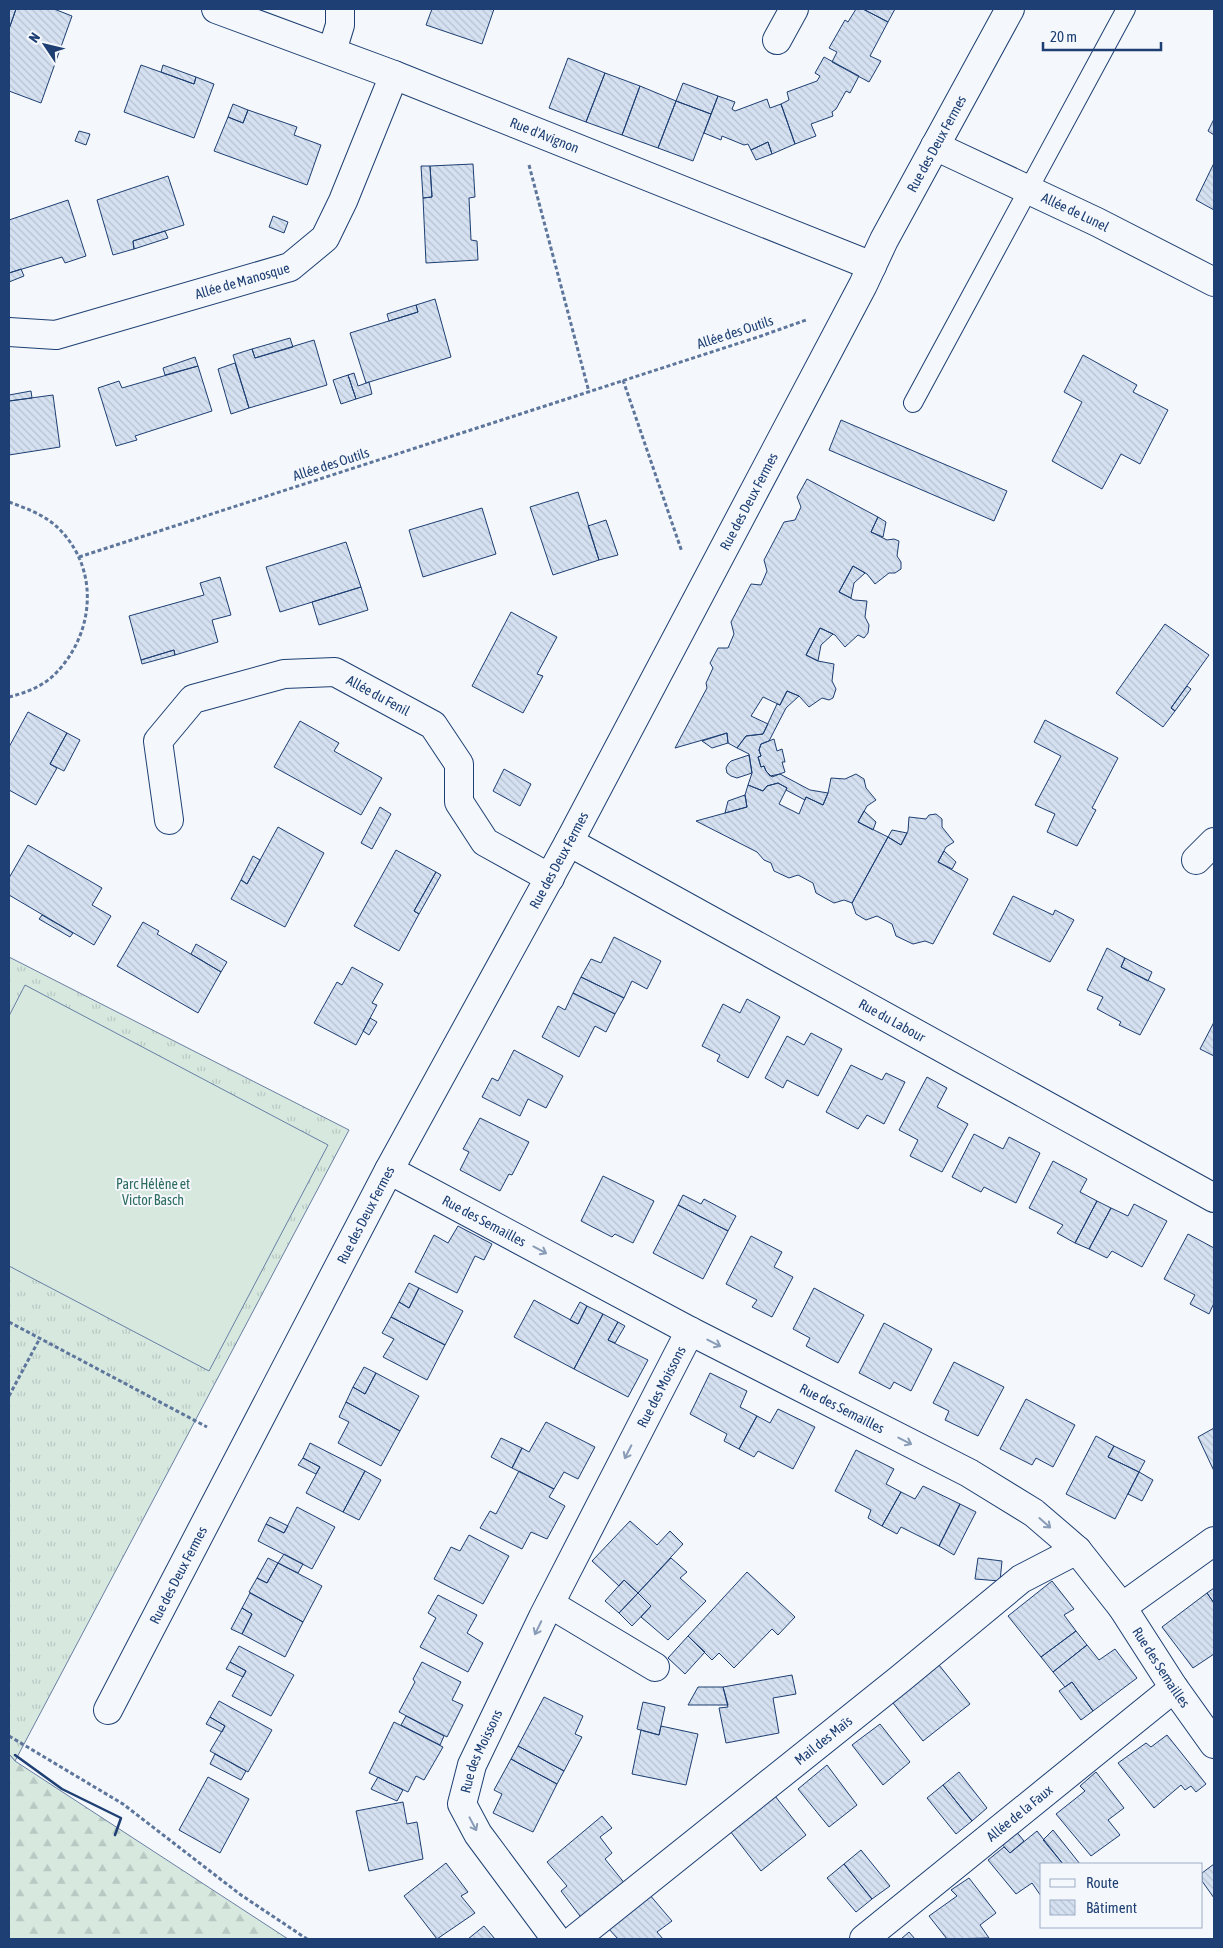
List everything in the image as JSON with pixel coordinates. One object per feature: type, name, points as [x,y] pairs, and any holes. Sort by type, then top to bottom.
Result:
[{"type":"street","name":"Rue d'Avignon","points":[[216,9],[394,75],[872,266]]},
{"type":"street","points":[[332,52],[340,25],[340,9]]},
{"type":"street","points":[[777,40],[794,9]]},
{"type":"street","name":"Rue des Deux Fermes","points":[[108,1710],[389,1170],[550,878],[853,303],[884,240],[1010,9]]},
{"type":"street","name":"Allée de Manosque","points":[[9,332],[56,335],[290,267],[325,238],[343,201],[394,75]]},
{"type":"street","name":"Allée de Lunel","points":[[934,146],[1096,222],[1214,282]]},
{"type":"street","name":"Allée du Fenil","points":[[169,820],[158,741],[194,699],[284,674],[335,672],[433,725],[458,764],[459,802],[485,842],[550,878]]},
{"type":"street","name":"Rue du Labour","points":[[569,842],[1214,1198]]},
{"type":"street","name":"Rue des Semailles","points":[[389,1170],[690,1331],[969,1473],[1034,1513],[1076,1550],[1122,1607],[1174,1688],[1214,1744]]},
{"type":"street","name":"Rue des Moissons","points":[[556,1939],[478,1834],[462,1804],[472,1765],[550,1604],[690,1331]]},
{"type":"street","points":[[1122,1607],[1214,1541]]},
{"type":"street","name":"Mail des Maïs","points":[[575,1939],[900,1679],[1021,1579],[1076,1550]]},
{"type":"street","points":[[550,1604],[655,1667]]},
{"type":"street","name":"Allée de la Faux","points":[[864,1939],[1174,1688]]},
{"type":"lane","points":[[913,403],[1126,9]]},
{"type":"path","points":[[518,125],[589,392]]},
{"type":"path","name":"Allée des Outils","points":[[79,557],[761,336],[853,303]]},
{"type":"path","points":[[623,380],[675,532]]},
{"type":"path","points":[[9,502],[38,513],[62,532],[79,557],[88,588],[87,620],[75,650],[55,675],[28,692],[9,697]]},
{"type":"path","points":[[9,1322],[207,1427]]},
{"type":"path","points":[[9,1396],[40,1338]]},
{"type":"path","points":[[9,1736],[123,1804],[240,1895],[307,1939]]},
{"type":"green space","name":"Parc Hélène et Victor Basch","points":[[9,957],[349,1130],[15,1761],[9,1754]]},
{"type":"green space","points":[[25,985],[328,1145],[209,1371],[9,1266],[9,1016]]},
{"type":"green space","points":[[9,1754],[15,1761],[288,1939],[9,1939]]},
{"type":"building","points":[[9,9],[16,9],[9,29]]},
{"type":"building","points":[[16,9],[54,9],[72,16],[41,103],[9,91],[9,29]]},
{"type":"building","points":[[432,9],[494,9],[482,44],[426,25]]},
{"type":"building","points":[[856,9],[863,9],[888,22],[870,56],[881,61],[869,82],[832,62],[837,52],[829,48],[845,20],[848,22]]},
{"type":"building","points":[[863,9],[895,9],[888,22]]},
{"type":"building","points":[[824,57],[859,76],[850,93],[846,91],[836,109],[832,112],[833,116],[811,124],[816,136],[795,144],[781,104],[789,100],[787,92],[817,81],[820,76],[815,73]]},
{"type":"building","points":[[568,58],[605,73],[586,122],[549,108]]},
{"type":"building","points":[[141,65],[194,84],[196,77],[214,84],[194,138],[124,112]]},
{"type":"building","points":[[163,65],[196,77],[194,84],[161,72]]},
{"type":"building","points":[[605,73],[640,86],[622,135],[586,122]]},
{"type":"building","points":[[683,83],[718,96],[711,114],[676,101]]},
{"type":"building","points":[[640,86],[676,101],[658,148],[622,135]]},
{"type":"building","points":[[718,96],[735,102],[732,109],[735,111],[767,99],[770,108],[781,104],[795,144],[772,154],[768,142],[751,150],[748,144],[744,145],[722,136],[721,140],[704,133]]},
{"type":"building","points":[[676,101],[711,114],[693,161],[658,148]]},
{"type":"building","points":[[233,104],[248,110],[243,123],[228,117]]},
{"type":"building","points":[[248,110],[297,127],[294,135],[321,145],[307,185],[214,151],[228,117],[243,123]]},
{"type":"building","points":[[1214,119],[1214,135],[1208,131]]},
{"type":"building","points":[[79,131],[90,134],[86,145],[75,141]]},
{"type":"building","points":[[768,142],[772,154],[756,160],[751,150]]},
{"type":"building","points":[[1214,163],[1214,210],[1196,200]]},
{"type":"building","points":[[473,164],[475,197],[469,198],[471,240],[477,241],[478,260],[426,263],[423,198],[432,197],[430,166]]},
{"type":"building","points":[[421,166],[430,166],[432,197],[423,198]]},
{"type":"building","points":[[168,176],[184,225],[133,241],[134,249],[113,255],[97,200]]},
{"type":"building","points":[[68,200],[86,256],[65,263],[62,257],[9,273],[9,220]]},
{"type":"building","points":[[273,216],[288,222],[284,233],[269,227]]},
{"type":"building","points":[[165,231],[168,238],[134,249],[133,241]]},
{"type":"building","points":[[21,269],[24,276],[9,282],[9,273]]},
{"type":"building","points":[[435,299],[451,357],[366,383],[350,333],[418,312],[416,305]]},
{"type":"building","points":[[416,305],[418,312],[389,321],[387,314]]},
{"type":"building","points":[[290,338],[293,347],[255,358],[252,349]]},
{"type":"building","points":[[314,340],[327,385],[249,408],[233,355],[252,349],[255,358]]},
{"type":"building","points":[[1083,355],[1137,385],[1133,392],[1168,410],[1140,464],[1121,454],[1102,489],[1052,461],[1082,402],[1064,392]]},
{"type":"building","points":[[195,357],[198,366],[165,375],[163,368]]},
{"type":"building","points":[[235,363],[249,408],[231,414],[218,369]]},
{"type":"building","points":[[198,366],[212,411],[135,436],[137,440],[116,446],[98,388],[119,381],[122,388]]},
{"type":"building","points":[[354,373],[358,386],[369,382],[372,394],[356,399],[348,375]]},
{"type":"building","points":[[348,375],[356,399],[341,404],[333,380]]},
{"type":"building","points":[[31,391],[32,398],[9,401],[9,395]]},
{"type":"building","points":[[53,395],[60,447],[9,455],[9,401]]},
{"type":"building","points":[[841,420],[1007,491],[994,521],[829,450]]},
{"type":"building","points":[[807,479],[878,517],[871,532],[887,540],[894,539],[899,541],[897,556],[901,562],[901,569],[895,573],[889,573],[875,584],[867,574],[853,566],[839,592],[854,600],[867,601],[865,617],[869,625],[868,633],[864,638],[858,635],[845,647],[835,635],[820,628],[806,655],[818,661],[834,664],[832,681],[836,689],[833,698],[829,700],[822,698],[809,707],[799,696],[787,691],[780,705],[763,697],[751,716],[768,724],[763,734],[746,736],[737,748],[728,743],[727,733],[675,748],[707,688],[706,683],[713,668],[710,663],[718,648],[728,648],[734,634],[731,622],[751,584],[761,585],[767,571],[764,560],[784,522],[795,520],[801,507],[797,497]]},
{"type":"building","points":[[578,492],[599,560],[553,575],[530,507]]},
{"type":"building","points":[[482,508],[496,554],[423,577],[409,530]]},
{"type":"building","points":[[878,517],[886,522],[883,537],[871,532]]},
{"type":"building","points":[[606,520],[618,555],[599,560],[588,526]]},
{"type":"building","points":[[346,542],[361,587],[280,612],[266,567]]},
{"type":"building","points":[[853,566],[865,573],[854,583],[851,598],[839,592]]},
{"type":"building","points":[[220,577],[231,615],[212,620],[218,642],[175,655],[174,650],[141,660],[129,616],[204,595],[200,583]]},
{"type":"building","points":[[361,587],[368,610],[319,625],[312,602]]},
{"type":"building","points":[[511,612],[557,637],[537,674],[543,676],[523,713],[472,686]]},
{"type":"building","points":[[1165,624],[1209,655],[1171,708],[1175,711],[1163,727],[1116,693]]},
{"type":"building","points":[[820,628],[833,634],[821,645],[818,661],[806,655]]},
{"type":"building","points":[[174,650],[175,655],[142,664],[141,660]]},
{"type":"building","points":[[1187,686],[1191,689],[1175,711],[1171,708]]},
{"type":"building","points":[[787,691],[799,696],[786,708],[769,741],[761,744],[759,750],[761,756],[758,757],[761,767],[764,766],[770,776],[780,774],[810,790],[828,793],[823,805],[806,797],[805,800],[786,790],[787,788],[778,783],[767,786],[763,791],[748,785],[752,773],[749,754],[737,748],[746,736],[763,734],[777,704],[780,705]]},
{"type":"building","points":[[28,712],[67,733],[50,764],[57,768],[36,805],[9,790],[9,747]]},
{"type":"building","points":[[1045,720],[1118,758],[1092,808],[1096,810],[1077,846],[1047,832],[1055,814],[1035,805],[1061,756],[1034,742]]},
{"type":"building","points":[[300,721],[339,743],[334,751],[382,778],[361,815],[274,767]]},
{"type":"building","points":[[67,733],[80,740],[64,771],[50,764]]},
{"type":"building","points":[[727,733],[728,743],[712,748],[702,741]]},
{"type":"building","points":[[774,739],[777,751],[782,749],[785,762],[782,762],[785,772],[772,777],[764,766],[761,767],[758,757],[761,756],[759,750],[761,744]]},
{"type":"building","points":[[749,755],[752,773],[737,778],[727,773],[726,768],[731,761]]},
{"type":"building","points":[[504,769],[531,784],[520,806],[493,791]]},
{"type":"building","points":[[856,774],[864,779],[866,788],[876,800],[867,806],[858,822],[888,837],[852,903],[844,900],[834,903],[816,893],[813,883],[798,875],[789,878],[774,871],[771,863],[764,860],[757,852],[696,821],[747,807],[745,795],[748,785],[763,791],[767,786],[778,783],[787,788],[779,804],[799,814],[806,797],[823,805],[831,778],[845,779]]},
{"type":"building","points":[[745,795],[747,807],[725,813],[728,801]]},
{"type":"building","points":[[380,807],[391,814],[372,849],[361,843]]},
{"type":"building","points":[[864,811],[876,822],[873,830],[858,822]]},
{"type":"building","points":[[936,814],[942,819],[942,827],[954,842],[946,847],[938,862],[968,879],[933,944],[925,941],[913,944],[896,936],[892,924],[877,916],[866,920],[856,914],[852,903],[888,837],[901,845],[908,831],[909,817],[926,819],[929,815]]},
{"type":"building","points":[[278,827],[324,853],[285,927],[231,899],[241,880],[247,884]]},
{"type":"building","points":[[892,830],[907,833],[901,845],[888,837]]},
{"type":"building","points":[[28,845],[102,888],[92,905],[111,916],[94,945],[9,895],[9,878]]},
{"type":"building","points":[[396,850],[436,872],[414,911],[419,914],[399,951],[354,926]]},
{"type":"building","points":[[944,851],[956,862],[952,869],[938,862]]},
{"type":"building","points":[[253,856],[260,860],[247,884],[241,880]]},
{"type":"building","points":[[436,872],[441,875],[419,914],[414,911]]},
{"type":"building","points":[[1013,896],[1053,915],[1055,910],[1074,920],[1050,962],[993,934]]},
{"type":"building","points":[[42,915],[73,933],[70,937],[39,919]]},
{"type":"building","points":[[143,922],[159,931],[157,934],[221,972],[198,1013],[117,966]]},
{"type":"building","points":[[614,937],[661,961],[647,989],[632,981],[624,998],[581,977],[591,959],[601,963]]},
{"type":"building","points":[[196,944],[227,962],[221,972],[191,954]]},
{"type":"building","points":[[1107,948],[1125,958],[1121,967],[1165,989],[1140,1035],[1119,1025],[1121,1022],[1097,1009],[1103,997],[1087,990]]},
{"type":"building","points":[[1125,958],[1152,972],[1148,981],[1121,967]]},
{"type":"building","points":[[352,967],[383,984],[372,1003],[377,1005],[356,1045],[314,1023],[337,982],[342,985]]},
{"type":"building","points":[[581,977],[624,998],[615,1014],[573,993]]},
{"type":"building","points":[[573,993],[615,1014],[606,1032],[595,1026],[579,1057],[542,1037],[558,1006],[565,1010]]},
{"type":"building","points":[[747,999],[780,1017],[748,1078],[717,1061],[720,1055],[702,1046],[723,1004],[740,1013]]},
{"type":"building","points":[[370,1018],[377,1022],[369,1035],[363,1031]]},
{"type":"building","points":[[1214,1022],[1214,1056],[1200,1049]]},
{"type":"building","points":[[811,1033],[842,1049],[818,1096],[787,1080],[783,1088],[765,1078],[787,1036],[804,1045]]},
{"type":"building","points":[[514,1050],[563,1076],[546,1108],[528,1099],[520,1116],[482,1097],[492,1078],[498,1081]]},
{"type":"building","points":[[851,1065],[882,1080],[886,1073],[905,1082],[884,1124],[867,1115],[858,1129],[826,1112]]},
{"type":"building","points":[[927,1077],[947,1088],[937,1107],[968,1124],[942,1172],[910,1156],[918,1140],[899,1130]]},
{"type":"building","points":[[480,1118],[529,1142],[512,1175],[509,1174],[500,1191],[460,1170],[469,1152],[463,1149]]},
{"type":"building","points":[[974,1134],[1003,1149],[1009,1137],[1040,1153],[1016,1203],[984,1187],[981,1192],[952,1177]]},
{"type":"building","points":[[1053,1161],[1087,1179],[1080,1192],[1097,1201],[1075,1243],[1057,1233],[1063,1225],[1029,1208]]},
{"type":"building","points":[[603,1176],[654,1201],[633,1243],[615,1234],[612,1237],[581,1221]]},
{"type":"building","points":[[683,1195],[701,1204],[704,1199],[736,1216],[728,1231],[678,1205]]},
{"type":"building","points":[[1097,1201],[1111,1208],[1089,1249],[1075,1243]]},
{"type":"building","points":[[1134,1204],[1167,1221],[1142,1267],[1112,1251],[1107,1258],[1089,1249],[1111,1208],[1128,1216]]},
{"type":"building","points":[[678,1205],[728,1231],[703,1279],[653,1253]]},
{"type":"building","points":[[458,1226],[492,1244],[484,1260],[475,1256],[457,1293],[415,1272],[434,1235],[448,1243]]},
{"type":"building","points":[[1188,1234],[1214,1248],[1214,1303],[1209,1314],[1190,1304],[1195,1295],[1164,1279]]},
{"type":"building","points":[[751,1236],[782,1252],[774,1267],[793,1277],[772,1317],[752,1307],[757,1300],[726,1284]]},
{"type":"building","points":[[409,1283],[419,1288],[409,1308],[399,1302]]},
{"type":"building","points":[[419,1288],[463,1311],[445,1345],[391,1317],[399,1302],[409,1308]]},
{"type":"building","points":[[814,1288],[864,1315],[838,1363],[806,1346],[810,1338],[793,1329]]},
{"type":"building","points":[[534,1300],[578,1324],[587,1306],[603,1314],[574,1369],[514,1337]]},
{"type":"building","points":[[580,1302],[587,1306],[578,1324],[570,1320]]},
{"type":"building","points":[[603,1314],[618,1322],[608,1340],[648,1360],[628,1397],[574,1369]]},
{"type":"building","points":[[391,1317],[445,1345],[427,1380],[383,1357],[394,1339],[382,1333]]},
{"type":"building","points":[[618,1322],[625,1326],[615,1343],[608,1340]]},
{"type":"building","points":[[884,1323],[932,1349],[911,1391],[894,1382],[890,1389],[859,1373]]},
{"type":"building","points":[[954,1362],[1004,1387],[978,1436],[945,1420],[949,1411],[933,1403]]},
{"type":"building","points":[[364,1367],[376,1373],[365,1394],[353,1387]]},
{"type":"building","points":[[376,1373],[419,1396],[400,1431],[346,1402],[353,1387],[365,1394]]},
{"type":"building","points":[[710,1373],[747,1391],[740,1407],[757,1416],[739,1449],[724,1441],[727,1434],[690,1414]]},
{"type":"building","points":[[1026,1399],[1075,1425],[1053,1467],[1036,1458],[1032,1465],[1000,1449]]},
{"type":"building","points":[[346,1402],[400,1431],[381,1466],[338,1443],[349,1422],[339,1417]]},
{"type":"building","points":[[778,1409],[815,1427],[793,1469],[758,1451],[754,1457],[739,1449],[757,1416],[770,1423]]},
{"type":"building","points":[[546,1422],[595,1447],[578,1479],[564,1472],[554,1489],[512,1468],[522,1448],[529,1452]]},
{"type":"building","points":[[1214,1428],[1214,1471],[1198,1437]]},
{"type":"building","points":[[1096,1436],[1114,1446],[1108,1457],[1139,1472],[1115,1519],[1066,1494]]},
{"type":"building","points":[[501,1438],[522,1448],[512,1468],[491,1457]]},
{"type":"building","points":[[310,1443],[365,1471],[343,1512],[306,1493],[320,1467],[303,1458]]},
{"type":"building","points":[[1114,1446],[1145,1461],[1139,1472],[1108,1457]]},
{"type":"building","points":[[856,1450],[894,1469],[886,1484],[901,1492],[882,1526],[868,1518],[871,1510],[835,1491]]},
{"type":"building","points":[[303,1458],[320,1467],[316,1474],[298,1465]]},
{"type":"building","points":[[365,1471],[381,1480],[359,1520],[343,1512]]},
{"type":"building","points":[[519,1471],[554,1489],[549,1497],[565,1506],[547,1539],[531,1532],[522,1549],[480,1528],[490,1511],[496,1514]]},
{"type":"building","points":[[1139,1472],[1153,1480],[1142,1501],[1128,1494]]},
{"type":"building","points":[[923,1486],[960,1504],[939,1546],[901,1527],[897,1534],[882,1526],[901,1492],[915,1499]]},
{"type":"building","points":[[960,1504],[976,1512],[954,1555],[939,1546]]},
{"type":"building","points":[[297,1507],[335,1527],[312,1569],[258,1541],[266,1524],[284,1533]]},
{"type":"building","points":[[270,1517],[288,1526],[284,1533],[266,1524]]},
{"type":"building","points":[[630,1521],[657,1545],[670,1531],[683,1544],[638,1593],[624,1580],[619,1586],[592,1561]]},
{"type":"building","points":[[469,1535],[509,1556],[483,1604],[434,1579],[451,1547],[460,1551]]},
{"type":"building","points":[[284,1554],[303,1564],[298,1573],[278,1563]]},
{"type":"building","points":[[268,1558],[278,1563],[267,1583],[257,1578]]},
{"type":"building","points":[[671,1558],[687,1572],[680,1578],[706,1601],[668,1640],[641,1617],[651,1606],[638,1593]]},
{"type":"building","points":[[978,1558],[1002,1561],[1000,1581],[975,1579]]},
{"type":"building","points":[[278,1563],[322,1586],[303,1622],[249,1592],[257,1578],[267,1583]]},
{"type":"building","points":[[747,1572],[795,1617],[778,1635],[772,1629],[734,1668],[719,1653],[712,1660],[688,1636]]},
{"type":"building","points":[[624,1580],[638,1593],[619,1613],[605,1601]]},
{"type":"building","points":[[1052,1581],[1074,1609],[1064,1615],[1076,1631],[1041,1657],[1008,1616]]},
{"type":"building","points":[[1214,1588],[1214,1603],[1207,1593]]},
{"type":"building","points":[[250,1593],[303,1622],[285,1657],[242,1634],[252,1614],[242,1608]]},
{"type":"building","points":[[638,1593],[651,1606],[632,1626],[619,1613]]},
{"type":"building","points":[[1207,1593],[1214,1603],[1214,1654],[1193,1668],[1162,1627]]},
{"type":"building","points":[[438,1595],[477,1615],[467,1633],[483,1643],[468,1672],[420,1647],[436,1618],[428,1613]]},
{"type":"building","points":[[242,1608],[252,1614],[242,1634],[231,1629]]},
{"type":"building","points":[[1076,1631],[1087,1645],[1053,1672],[1041,1657]]},
{"type":"building","points":[[688,1636],[705,1652],[685,1674],[668,1658]]},
{"type":"building","points":[[1087,1645],[1099,1660],[1115,1649],[1137,1678],[1093,1711],[1072,1682],[1065,1687],[1053,1672]]},
{"type":"building","points":[[239,1646],[294,1675],[271,1716],[232,1696],[246,1671],[230,1662]]},
{"type":"building","points":[[230,1662],[246,1671],[243,1677],[226,1669]]},
{"type":"building","points":[[422,1662],[461,1682],[452,1700],[463,1705],[447,1737],[399,1712],[415,1682],[413,1679]]},
{"type":"building","points":[[939,1665],[970,1704],[923,1741],[893,1703]]},
{"type":"building","points":[[792,1675],[796,1694],[773,1698],[779,1733],[726,1743],[719,1708],[728,1707],[723,1687]]},
{"type":"building","points":[[1072,1682],[1093,1711],[1081,1720],[1059,1691]]},
{"type":"building","points":[[698,1687],[723,1687],[728,1705],[688,1705]]},
{"type":"building","points":[[544,1697],[583,1716],[575,1734],[582,1737],[564,1771],[518,1746]]},
{"type":"building","points":[[219,1701],[272,1730],[248,1772],[210,1751],[225,1726],[210,1717]]},
{"type":"building","points":[[643,1702],[665,1707],[659,1735],[637,1729]]},
{"type":"building","points":[[406,1716],[444,1736],[440,1745],[401,1725]]},
{"type":"building","points":[[210,1717],[225,1726],[222,1732],[206,1724]]},
{"type":"building","points":[[394,1722],[443,1747],[424,1780],[416,1776],[408,1792],[369,1773]]},
{"type":"building","points":[[880,1724],[910,1762],[883,1785],[852,1745]]},
{"type":"building","points":[[661,1726],[698,1734],[686,1785],[632,1774],[641,1730],[659,1735]]},
{"type":"building","points":[[1167,1735],[1206,1784],[1196,1792],[1191,1786],[1185,1790],[1181,1785],[1154,1808],[1118,1763],[1146,1743],[1151,1747]]},
{"type":"building","points":[[518,1746],[564,1771],[557,1784],[511,1759]]},
{"type":"building","points":[[215,1754],[246,1771],[241,1780],[210,1764]]},
{"type":"building","points":[[511,1759],[557,1784],[533,1832],[493,1813],[502,1794],[494,1790]]},
{"type":"building","points":[[827,1765],[857,1805],[829,1827],[798,1789]]},
{"type":"building","points":[[959,1772],[987,1808],[972,1821],[943,1785]]},
{"type":"building","points":[[1096,1772],[1124,1808],[1108,1820],[1120,1835],[1091,1856],[1056,1814],[1085,1791],[1080,1786]]},
{"type":"building","points":[[208,1777],[249,1799],[220,1853],[179,1830]]},
{"type":"building","points":[[378,1777],[403,1790],[397,1801],[371,1789]]},
{"type":"building","points":[[943,1785],[972,1821],[956,1834],[927,1798]]},
{"type":"building","points":[[775,1796],[806,1835],[761,1871],[730,1831]]},
{"type":"building","points":[[403,1802],[407,1824],[417,1822],[423,1859],[369,1871],[356,1811]]},
{"type":"building","points":[[602,1816],[612,1828],[600,1837],[612,1853],[605,1859],[626,1885],[583,1920],[561,1891],[567,1886],[547,1862]]},
{"type":"building","points":[[1015,1830],[1024,1841],[1010,1853],[1000,1842]]},
{"type":"building","points":[[1053,1830],[1079,1863],[1062,1863],[1043,1840]]},
{"type":"building","points":[[1037,1831],[1062,1863],[1040,1863],[1040,1895],[1032,1883],[1016,1894],[988,1860],[1004,1847],[1010,1853]]},
{"type":"building","points":[[861,1850],[890,1886],[872,1899],[844,1864]]},
{"type":"building","points":[[446,1863],[468,1892],[461,1896],[475,1913],[437,1939],[404,1896]]},
{"type":"building","points":[[844,1864],[872,1899],[856,1912],[827,1878]]},
{"type":"building","points":[[1214,1864],[1214,1898],[1203,1882],[1203,1872]]},
{"type":"building","points":[[969,1878],[996,1913],[980,1925],[989,1938],[947,1939],[929,1916],[957,1896],[951,1890]]},
{"type":"building","points":[[649,1894],[672,1921],[657,1932],[663,1939],[618,1939],[607,1927]]},
{"type":"building","points":[[484,1926],[495,1939],[468,1939]]},
{"type":"building","points":[[909,1932],[915,1939],[901,1939]]},
{"type":"wall","points":[[15,1755],[62,1789],[121,1818],[115,1835]]}]
